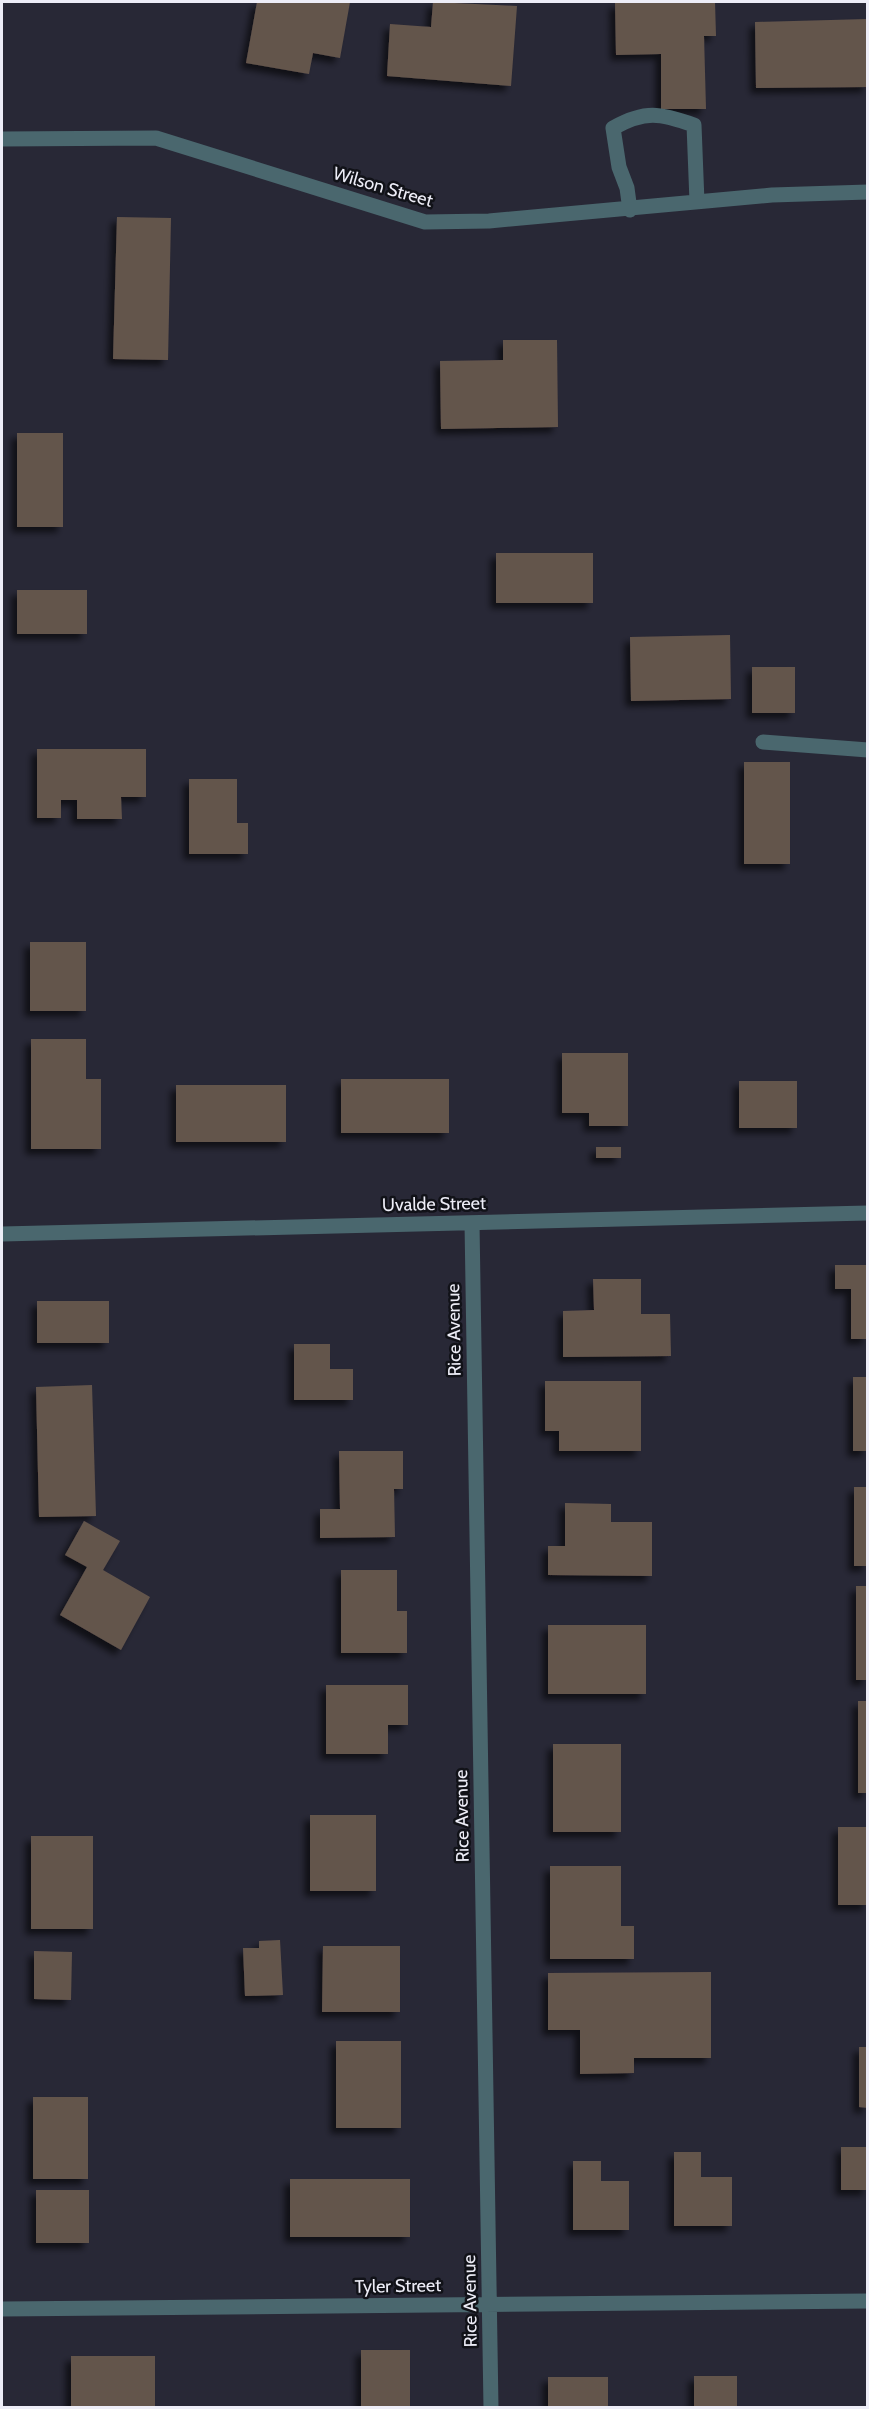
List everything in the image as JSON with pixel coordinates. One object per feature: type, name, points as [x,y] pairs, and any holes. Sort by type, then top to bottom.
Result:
[{"type":"street","points":[[630,210],[627,188],[619,167],[613,128],[634,116],[666,115],[694,125],[697,202]]},
{"type":"street","name":"Wilson Street","points":[[2,139],[156,138],[425,222],[489,221],[630,210],[772,195],[867,192]]},
{"type":"street","points":[[763,742],[867,750]]},
{"type":"street","name":"Uvalde Street","points":[[2,1234],[867,1213]]},
{"type":"street","name":"Rice Avenue","points":[[472,1223],[491,2408]]},
{"type":"street","name":"Tyler Street","points":[[2,2309],[867,2301]]},
{"type":"building","points":[[257,2],[350,2],[340,58],[313,53],[309,74],[246,63]]},
{"type":"building","points":[[433,2],[517,6],[511,86],[387,76],[390,24],[431,27]]},
{"type":"building","points":[[715,2],[716,36],[704,36],[706,109],[661,109],[661,54],[616,55],[615,3]]},
{"type":"building","points":[[868,19],[868,87],[756,88],[755,22]]},
{"type":"building","points":[[117,217],[171,218],[168,360],[113,359]]},
{"type":"building","points":[[503,340],[557,340],[558,427],[441,429],[440,361],[503,360]]},
{"type":"building","points":[[17,433],[63,433],[63,527],[17,527]]},
{"type":"building","points":[[496,553],[593,553],[593,603],[496,603]]},
{"type":"building","points":[[17,590],[87,590],[87,634],[17,634]]},
{"type":"building","points":[[730,635],[731,699],[631,701],[630,637]]},
{"type":"building","points":[[752,667],[795,667],[795,713],[752,713]]},
{"type":"building","points":[[37,749],[146,749],[146,797],[121,797],[122,819],[77,819],[77,800],[61,800],[61,818],[37,818]]},
{"type":"building","points":[[744,762],[790,762],[790,864],[744,864]]},
{"type":"building","points":[[189,779],[237,779],[237,823],[248,823],[248,854],[189,854]]},
{"type":"building","points":[[30,942],[86,942],[86,1011],[30,1011]]},
{"type":"building","points":[[31,1039],[86,1039],[86,1079],[101,1079],[101,1149],[31,1149]]},
{"type":"building","points":[[562,1053],[628,1053],[628,1126],[589,1126],[589,1113],[562,1113]]},
{"type":"building","points":[[341,1079],[449,1079],[449,1133],[341,1133]]},
{"type":"building","points":[[739,1081],[797,1081],[797,1128],[739,1128]]},
{"type":"building","points":[[176,1085],[286,1085],[286,1142],[176,1142]]},
{"type":"building","points":[[596,1147],[621,1147],[621,1158],[596,1158]]},
{"type":"building","points":[[835,1265],[868,1265],[868,1339],[851,1339],[851,1289],[835,1289]]},
{"type":"building","points":[[593,1279],[641,1279],[641,1314],[670,1314],[671,1356],[563,1357],[563,1311],[594,1310]]},
{"type":"building","points":[[37,1301],[109,1301],[109,1343],[37,1343]]},
{"type":"building","points":[[294,1344],[330,1344],[330,1369],[353,1369],[353,1400],[294,1400]]},
{"type":"building","points":[[853,1377],[868,1377],[868,1451],[853,1451]]},
{"type":"building","points":[[545,1381],[641,1381],[641,1451],[559,1451],[559,1431],[545,1431]]},
{"type":"building","points":[[92,1385],[96,1516],[39,1517],[36,1387]]},
{"type":"building","points":[[339,1451],[403,1451],[403,1489],[394,1489],[395,1537],[320,1538],[320,1509],[340,1509]]},
{"type":"building","points":[[854,1487],[868,1487],[868,1566],[854,1566]]},
{"type":"building","points":[[565,1503],[611,1504],[611,1522],[652,1522],[652,1576],[548,1575],[548,1546],[565,1546]]},
{"type":"building","points":[[84,1521],[120,1541],[103,1570],[150,1597],[121,1650],[60,1615],[87,1567],[65,1555]]},
{"type":"building","points":[[341,1570],[397,1570],[397,1611],[407,1611],[407,1653],[341,1653]]},
{"type":"building","points":[[856,1586],[868,1586],[868,1680],[856,1680]]},
{"type":"building","points":[[548,1625],[646,1625],[646,1694],[548,1694]]},
{"type":"building","points":[[326,1685],[408,1685],[408,1725],[388,1725],[388,1754],[326,1754]]},
{"type":"building","points":[[858,1701],[868,1701],[868,1793],[858,1793]]},
{"type":"building","points":[[553,1744],[621,1744],[621,1832],[553,1832]]},
{"type":"building","points":[[310,1815],[376,1815],[376,1891],[310,1891]]},
{"type":"building","points":[[838,1827],[868,1827],[868,1905],[838,1905]]},
{"type":"building","points":[[31,1836],[93,1836],[93,1929],[31,1929]]},
{"type":"building","points":[[550,1866],[621,1866],[621,1926],[634,1926],[634,1959],[550,1959]]},
{"type":"building","points":[[280,1940],[283,1995],[245,1996],[243,1948],[259,1948],[259,1941]]},
{"type":"building","points":[[323,1946],[400,1946],[400,2012],[322,2012]]},
{"type":"building","points":[[34,1951],[72,1952],[71,2000],[34,1999]]},
{"type":"building","points":[[711,1972],[711,2058],[634,2058],[634,2073],[580,2074],[580,2030],[548,2030],[548,1973]]},
{"type":"building","points":[[336,2041],[401,2041],[401,2128],[336,2128]]},
{"type":"building","points":[[859,2047],[868,2047],[868,2108],[859,2107]]},
{"type":"building","points":[[33,2097],[88,2097],[88,2179],[33,2179]]},
{"type":"building","points":[[841,2147],[868,2147],[868,2190],[841,2190]]},
{"type":"building","points":[[674,2152],[701,2152],[701,2177],[732,2177],[732,2226],[674,2226]]},
{"type":"building","points":[[573,2161],[601,2161],[601,2181],[629,2181],[629,2230],[573,2230]]},
{"type":"building","points":[[290,2179],[410,2179],[410,2237],[290,2237]]},
{"type":"building","points":[[36,2190],[89,2190],[89,2243],[36,2243]]},
{"type":"building","points":[[361,2350],[410,2350],[410,2408],[361,2408]]},
{"type":"building","points":[[71,2356],[155,2356],[155,2408],[71,2408]]},
{"type":"building","points":[[694,2376],[737,2376],[737,2408],[694,2408]]},
{"type":"building","points":[[548,2377],[608,2377],[608,2408],[548,2408]]}]
